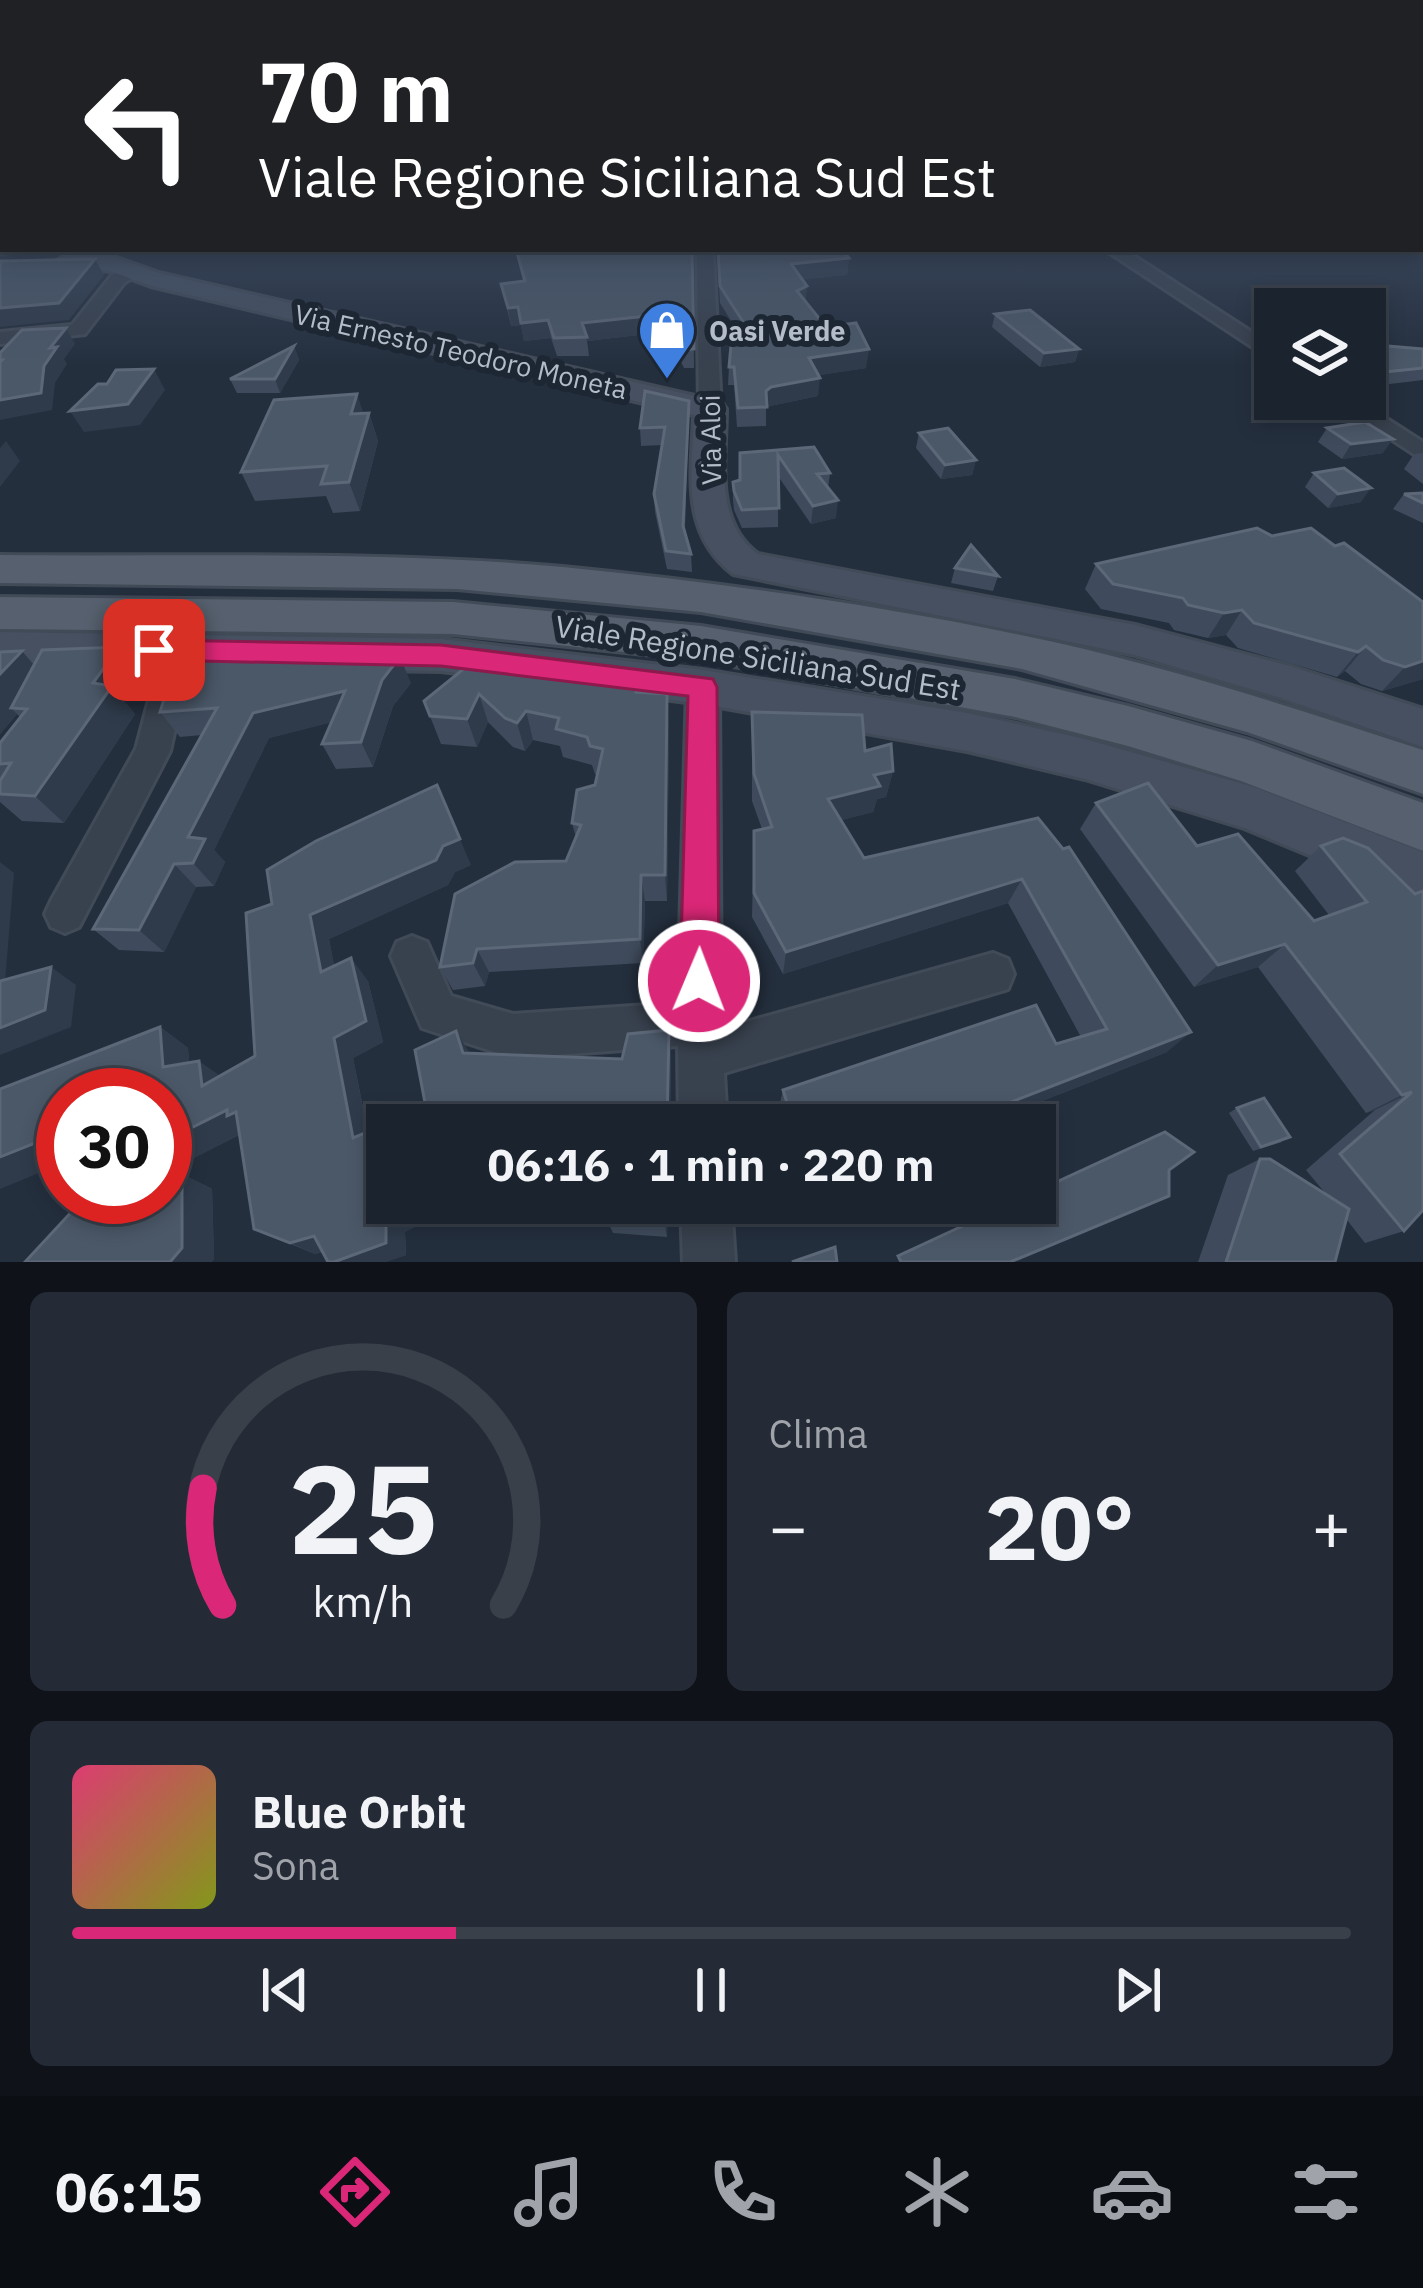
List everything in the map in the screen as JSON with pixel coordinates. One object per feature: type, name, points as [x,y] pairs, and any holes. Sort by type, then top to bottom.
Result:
[{"type":"main road","name":"Viale Regione Siciliana Sud Est","points":[[0,569],[457,575],[701,597],[1022,652],[1253,714],[1423,772]]},
{"type":"main road","name":"Viale Regione Siciliana Sud Est","points":[[0,613],[453,618],[701,643],[1016,698],[1128,726],[1252,763],[1423,827]]},
{"type":"street","name":"Via Aloi","points":[[705,252],[711,522],[726,554],[771,573],[973,606],[1136,640],[1290,683],[1423,728]]},
{"type":"street","points":[[1117,252],[1254,342]]},
{"type":"street","name":"Via Ernesto Teodoro Moneta","points":[[135,263],[172,258],[212,293]]},
{"type":"street","points":[[56,262],[135,263]]},
{"type":"street","name":"Via Ernesto Teodoro Moneta","points":[[135,263],[212,293],[710,409]]},
{"type":"street","points":[[0,338],[78,330],[135,263]]},
{"type":"street","points":[[1372,420],[1423,453]]},
{"type":"street","name":"Viale Regione Siciliana Sud Est","points":[[0,648],[441,656],[703,687],[967,732],[1085,759],[1254,809],[1423,877]]},
{"type":"street","points":[[65,914],[153,751],[166,696],[193,650]]},
{"type":"street","points":[[702,1104],[703,687]]},
{"type":"street","points":[[412,956],[437,1013],[513,1036],[699,1040],[993,974]]},
{"type":"street","points":[[707,1224],[709,1262]]},
{"type":"building","points":[[517,252],[692,252],[694,349],[683,350],[676,333],[662,334],[661,320],[647,322],[647,316],[582,323],[587,337],[554,338],[548,320],[521,323],[518,307],[508,308],[501,284],[525,281]]},
{"type":"building","points":[[718,252],[844,252],[849,258],[791,264],[807,286],[797,291],[826,327],[856,323],[869,349],[809,358],[820,378],[771,387],[766,391],[767,407],[738,408],[734,367],[729,367],[731,345],[758,345],[720,286]]},
{"type":"building","points":[[95,259],[59,303],[0,308],[0,261]]},
{"type":"building","points":[[1030,310],[1079,349],[1044,353],[995,314]]},
{"type":"building","points":[[66,328],[50,348],[57,347],[44,366],[41,393],[0,400],[0,353],[22,330]]},
{"type":"building","points":[[294,346],[275,379],[230,379]]},
{"type":"building","points":[[1386,346],[1423,349],[1423,368],[1386,372]]},
{"type":"building","points":[[154,369],[128,404],[70,411],[98,384],[107,384],[116,370]]},
{"type":"building","points":[[645,391],[689,401],[683,526],[691,554],[666,551],[654,494],[665,427],[640,428]]},
{"type":"building","points":[[357,394],[351,414],[369,413],[349,482],[321,484],[327,466],[241,472],[274,400]]},
{"type":"building","points":[[1365,422],[1393,439],[1351,444],[1327,428]]},
{"type":"building","points":[[948,428],[976,460],[945,465],[919,433]]},
{"type":"building","points":[[814,447],[830,473],[817,474],[838,500],[813,506],[778,455],[779,508],[742,510],[733,482],[740,480],[740,453]]},
{"type":"building","points":[[1344,468],[1371,488],[1338,494],[1314,473]]},
{"type":"building","points":[[1423,493],[1423,503],[1404,494]]},
{"type":"building","points":[[1257,528],[1272,536],[1311,528],[1335,546],[1344,543],[1423,602],[1423,661],[1405,667],[1383,660],[1366,646],[1358,652],[1254,623],[1242,610],[1224,613],[1188,605],[1183,598],[1113,584],[1096,564]]},
{"type":"building","points":[[971,545],[998,576],[955,568]]},
{"type":"building","points":[[119,647],[93,683],[112,686],[35,796],[0,794],[0,781],[11,763],[0,764],[0,743],[27,709],[11,708],[42,650]]},
{"type":"building","points":[[22,651],[0,674],[0,652]]},
{"type":"building","points":[[180,652],[400,657],[382,680],[361,742],[322,744],[345,691],[253,713],[188,837],[205,839],[193,863],[174,864],[139,930],[93,929],[217,708],[160,712],[171,677],[168,673]]},
{"type":"building","points":[[477,658],[638,674],[636,692],[667,694],[665,875],[641,875],[640,939],[477,949],[473,963],[440,967],[455,894],[515,862],[566,861],[581,825],[572,823],[577,790],[595,785],[603,749],[590,746],[587,737],[556,729],[559,718],[526,711],[517,723],[505,718],[479,694],[467,719],[430,716],[424,701]]},
{"type":"building","points":[[752,712],[862,715],[865,751],[891,744],[893,771],[874,775],[880,786],[828,799],[864,858],[1038,818],[1063,849],[1069,847],[1191,1032],[1006,1104],[787,1104],[783,1090],[1036,1005],[1056,1044],[1107,1029],[1022,879],[786,952],[754,893],[754,831],[772,827],[754,774]]},
{"type":"building","points":[[1148,783],[1197,846],[1238,834],[1314,921],[1367,902],[1321,846],[1343,838],[1368,848],[1415,894],[1423,891],[1423,1210],[1404,1231],[1340,1154],[1412,1092],[1402,1095],[1285,944],[1218,965],[1096,803]]},
{"type":"building","points":[[437,785],[460,839],[443,846],[436,860],[310,915],[321,972],[351,958],[366,1021],[334,1038],[353,1138],[366,1133],[366,1224],[386,1224],[386,1243],[334,1262],[328,1262],[314,1236],[290,1243],[254,1229],[236,1112],[227,1116],[227,1110],[192,1128],[192,1068],[54,1068],[160,1027],[163,1067],[199,1061],[202,1086],[255,1056],[246,913],[272,904],[267,870],[316,841]]},
{"type":"building","points":[[51,967],[45,1010],[0,1028],[0,981]]},
{"type":"building","points":[[669,1030],[667,1104],[425,1104],[415,1050],[456,1031],[463,1053],[622,1059],[628,1034]]},
{"type":"building","points":[[36,1075],[36,1143],[0,1157],[0,1089]]},
{"type":"building","points":[[1264,1098],[1290,1137],[1261,1147],[1237,1108]]},
{"type":"building","points":[[1165,1132],[1194,1152],[1169,1170],[1169,1196],[1010,1262],[901,1262],[898,1256],[967,1224],[1056,1224],[1056,1182]]},
{"type":"building","points":[[1260,1159],[1270,1159],[1349,1209],[1335,1262],[1226,1262]]},
{"type":"building","points":[[60,1224],[182,1224],[182,1248],[170,1262],[25,1262]]},
{"type":"building","points":[[835,1247],[837,1262],[792,1262]]},
{"type":"place","name":"Oasi Verde","points":[[667,381]]},
{"type":"route","points":[[154,650],[441,656],[703,687],[699,981]]}]
